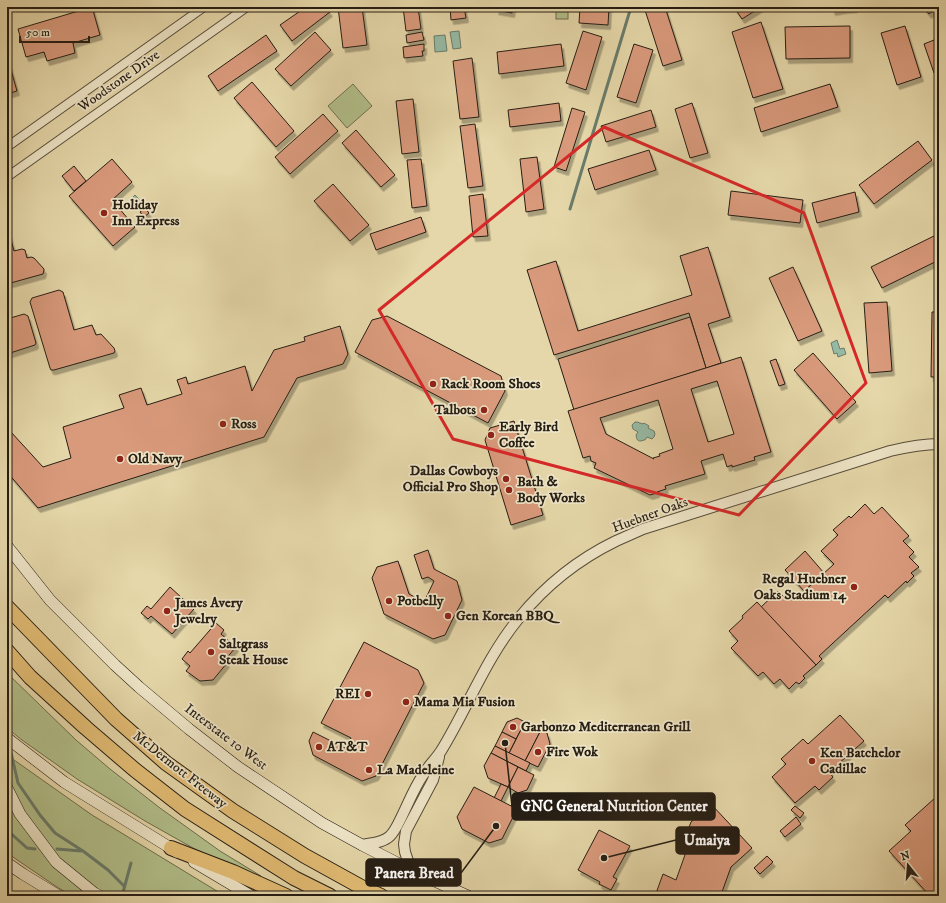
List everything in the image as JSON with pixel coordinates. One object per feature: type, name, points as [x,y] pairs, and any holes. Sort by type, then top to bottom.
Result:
[{"type":"highway","name":"McDermott Freeway","points":[[7,607],[116,719],[166,763],[233,811],[305,856],[363,888],[381,896]]},
{"type":"highway","name":"McDermott Freeway","points":[[7,651],[30,677],[86,728],[185,809],[294,878],[330,896]]},
{"type":"highway","points":[[171,848],[233,872],[286,896]]},
{"type":"main road","name":"Interstate 10 West","points":[[7,546],[50,600],[88,639],[139,687],[238,768],[322,823],[362,845],[468,896]]},
{"type":"main road","points":[[7,738],[64,782],[251,896]]},
{"type":"main road","points":[[7,788],[20,814],[56,862],[100,896]]},
{"type":"main road","points":[[7,863],[58,896]]},
{"type":"street","name":"Woodstone Drive","points":[[7,147],[204,7]]},
{"type":"street","name":"Woodstone Drive","points":[[7,177],[247,7]]},
{"type":"street","name":"Huebner Oaks","points":[[362,845],[382,841],[390,836],[423,774],[441,752],[485,669],[519,618],[563,575],[588,557],[643,529],[890,451],[925,444],[939,444]]},
{"type":"street","name":"Huebner Oaks","points":[[412,870],[405,852],[404,844],[406,831],[433,780],[441,752]]},
{"type":"highlighted area","points":[[604,127],[804,213],[866,383],[739,515],[453,439],[379,310]]},
{"type":"shaded area","points":[[556,7],[568,7],[568,19],[556,19]]},
{"type":"shaded area","points":[[459,31],[461,48],[453,49],[450,32]]},
{"type":"shaded area","points":[[445,35],[447,51],[435,52],[434,36]]},
{"type":"shaded area","points":[[353,84],[372,106],[347,128],[328,106]]},
{"type":"shaded area","points":[[135,195],[144,205],[137,210],[129,201]]},
{"type":"shaded area","points":[[837,340],[840,349],[844,348],[846,354],[838,357],[837,353],[834,354],[831,343]]},
{"type":"shaded area","points":[[635,422],[644,423],[649,426],[648,428],[654,431],[654,437],[652,439],[647,437],[645,440],[641,441],[637,440],[636,435],[638,432],[633,429],[632,425]]},
{"type":"shaded area","points":[[7,673],[76,740],[110,769],[160,808],[220,851],[261,876],[258,879],[193,848],[145,821],[77,779],[22,740],[7,728]]},
{"type":"shaded area","points":[[7,755],[92,815],[225,896],[72,896],[57,887],[7,853]]},
{"type":"building","points":[[92,7],[100,35],[73,43],[75,53],[47,61],[44,52],[26,57],[18,29]]},
{"type":"building","points":[[306,7],[326,7],[330,12],[292,41],[280,25]]},
{"type":"building","points":[[338,7],[362,7],[367,45],[343,48]]},
{"type":"building","points":[[403,7],[418,7],[421,29],[406,31]]},
{"type":"building","points":[[450,7],[464,7],[466,18],[451,20]]},
{"type":"building","points":[[497,7],[513,7],[512,13],[496,10]]},
{"type":"building","points":[[580,7],[609,7],[608,25],[579,23]]},
{"type":"building","points":[[644,7],[665,7],[682,60],[663,66]]},
{"type":"building","points":[[734,7],[761,7],[742,19]]},
{"type":"building","points":[[832,7],[844,7],[844,9],[833,11]]},
{"type":"building","points":[[844,7],[855,7],[855,8],[844,9]]},
{"type":"building","points":[[923,7],[938,7],[929,14]]},
{"type":"building","points":[[761,22],[783,89],[753,98],[732,32]]},
{"type":"building","points":[[850,26],[850,58],[786,59],[785,27]]},
{"type":"building","points":[[905,26],[921,77],[897,85],[881,33]]},
{"type":"building","points":[[583,31],[602,37],[586,90],[566,83]]},
{"type":"building","points":[[315,32],[331,50],[291,86],[275,69]]},
{"type":"building","points":[[422,32],[424,40],[407,43],[406,35]]},
{"type":"building","points":[[266,35],[277,51],[218,91],[208,76]]},
{"type":"building","points":[[939,38],[939,71],[934,73],[924,44]]},
{"type":"building","points":[[424,44],[424,51],[422,51],[423,56],[404,58],[403,47]]},
{"type":"building","points":[[561,44],[564,66],[499,74],[497,52]]},
{"type":"building","points":[[634,44],[653,50],[636,103],[617,97]]},
{"type":"building","points":[[472,58],[479,117],[460,119],[453,61]]},
{"type":"building","points":[[9,63],[17,91],[7,94],[7,64]]},
{"type":"building","points":[[252,82],[294,131],[276,147],[234,98]]},
{"type":"building","points":[[830,84],[838,107],[761,132],[754,108]]},
{"type":"building","points":[[413,99],[419,152],[402,154],[396,101]]},
{"type":"building","points":[[559,103],[561,121],[510,127],[508,110]]},
{"type":"building","points":[[692,103],[708,153],[690,158],[675,109]]},
{"type":"building","points":[[572,108],[585,112],[566,171],[554,167]]},
{"type":"building","points":[[651,110],[656,127],[606,142],[601,126]]},
{"type":"building","points":[[323,114],[338,131],[290,174],[275,157]]},
{"type":"building","points":[[475,124],[483,186],[468,188],[460,126]]},
{"type":"building","points":[[356,130],[395,175],[381,187],[342,143]]},
{"type":"building","points":[[918,141],[932,160],[874,204],[859,185]]},
{"type":"building","points":[[649,150],[656,170],[595,190],[588,169]]},
{"type":"building","points":[[537,157],[544,209],[526,212],[520,159]]},
{"type":"building","name":"Holiday Inn Express","points":[[112,159],[132,182],[112,200],[135,227],[113,246],[69,196]]},
{"type":"building","points":[[421,159],[427,206],[412,208],[407,160]]},
{"type":"building","points":[[74,166],[86,181],[74,191],[62,176]]},
{"type":"building","points":[[333,184],[369,225],[350,241],[314,201]]},
{"type":"building","points":[[731,191],[803,200],[800,223],[728,215]]},
{"type":"building","points":[[855,192],[859,212],[817,223],[812,203]]},
{"type":"building","points":[[483,194],[488,236],[473,237],[469,196]]},
{"type":"building","points":[[145,208],[149,213],[144,217],[140,212]]},
{"type":"building","points":[[421,217],[426,232],[376,250],[370,234]]},
{"type":"building","points":[[7,232],[9,233],[14,251],[22,249],[25,250],[27,258],[34,258],[44,269],[43,274],[7,284]]},
{"type":"building","points":[[936,235],[939,241],[939,260],[882,288],[871,267]]},
{"type":"building","points":[[708,247],[730,317],[708,324],[721,363],[706,368],[689,313],[554,355],[527,270],[556,261],[578,331],[692,295],[680,256]]},
{"type":"building","points":[[793,267],[822,331],[798,341],[769,278]]},
{"type":"building","points":[[59,290],[63,292],[74,330],[92,325],[96,335],[101,334],[114,348],[114,353],[51,370],[30,302],[32,298]]},
{"type":"building","points":[[887,302],[892,371],[869,373],[864,303]]},
{"type":"building","points":[[932,312],[939,312],[939,377],[931,377]]},
{"type":"building","points":[[24,314],[28,316],[36,343],[35,345],[7,354],[7,319]]},
{"type":"building","points":[[387,316],[501,376],[505,391],[488,423],[355,352],[372,320]]},
{"type":"building","points":[[690,317],[706,368],[574,410],[558,359]]},
{"type":"building","points":[[340,326],[348,354],[343,364],[297,378],[264,437],[38,508],[7,472],[7,436],[11,432],[43,467],[71,458],[63,427],[124,408],[119,395],[141,388],[147,405],[182,394],[177,380],[186,377],[188,384],[245,366],[252,391],[274,350],[305,341],[304,337]]},
{"type":"building","points":[[813,353],[856,402],[837,419],[794,370]]},
{"type":"building","points":[[741,357],[771,452],[754,457],[755,460],[732,467],[732,465],[727,467],[723,454],[701,461],[705,474],[665,486],[666,489],[650,495],[594,468],[596,463],[591,461],[590,456],[583,458],[568,411]],"holes":[[[717,381],[734,434],[708,442],[691,389]],[[658,400],[673,449],[659,454],[660,456],[653,458],[654,459],[606,434],[600,418]]]},
{"type":"building","points":[[776,359],[785,384],[779,386],[770,361]]},
{"type":"building","points":[[514,421],[543,515],[511,525],[485,440],[490,428]]},
{"type":"building","name":"Regal Huebner Oaks Stadium 14","points":[[865,504],[874,514],[882,507],[909,536],[903,541],[914,552],[909,557],[919,567],[911,573],[914,576],[907,583],[906,581],[888,598],[885,595],[819,656],[822,659],[816,665],[761,607],[778,591],[786,599],[794,591],[799,596],[834,564],[821,551],[838,535],[833,530],[849,516],[851,518]]},
{"type":"building","points":[[428,550],[434,569],[457,581],[462,600],[445,635],[433,639],[384,614],[372,578],[377,567],[398,561],[409,594],[424,602],[434,581],[428,577],[422,579],[414,555]]},
{"type":"building","points":[[805,551],[824,573],[804,591],[785,570]]},
{"type":"building","name":"James Avery Jewelry","points":[[170,587],[194,609],[172,634],[151,616],[148,619],[141,613],[147,606],[151,609]]},
{"type":"building","points":[[757,602],[816,665],[803,676],[805,678],[799,684],[796,682],[789,689],[780,679],[774,684],[763,672],[758,676],[731,648],[738,641],[729,631]]},
{"type":"building","name":"Saltgrass Steak House","points":[[216,623],[224,630],[221,634],[236,647],[224,661],[227,663],[213,680],[200,681],[186,671],[190,666],[182,659],[188,651],[190,653]]},
{"type":"building","points":[[364,642],[418,670],[424,683],[376,776],[362,781],[313,755],[309,741],[313,732],[349,750],[351,746],[348,744],[351,738],[321,723]]},
{"type":"building","name":"Ken Batchelor Cadillac","points":[[840,715],[864,741],[829,772],[833,777],[819,790],[815,786],[795,803],[772,777],[786,764],[781,759],[803,739],[808,744]]},
{"type":"building","name":"Garbonzo Mediterranean Grill","points":[[517,718],[525,722],[516,739],[502,732],[507,722]]},
{"type":"building","points":[[525,722],[541,730],[525,761],[509,753]]},
{"type":"building","name":"Fire Wok","points":[[541,730],[547,733],[550,744],[538,767],[525,761]]},
{"type":"building","points":[[502,732],[516,739],[509,753],[495,746]]},
{"type":"building","points":[[495,746],[530,763],[526,771],[491,753]]},
{"type":"building","points":[[491,753],[518,767],[508,787],[488,778],[484,766]]},
{"type":"building","points":[[518,767],[534,775],[527,790],[518,793],[508,787]]},
{"type":"building","points":[[501,784],[508,787],[501,801],[494,798]]},
{"type":"building","points":[[474,787],[517,809],[502,839],[489,843],[462,829],[457,817]]},
{"type":"building","name":"Ken Batchelor Cadillac","points":[[936,797],[939,800],[939,887],[930,896],[889,851],[911,831],[905,825]]},
{"type":"building","points":[[711,804],[752,848],[731,867],[722,892],[733,896],[655,896],[663,874],[676,880],[686,852],[681,849],[691,822]]},
{"type":"building","points":[[795,806],[804,813],[800,818],[791,810]]},
{"type":"building","points":[[796,817],[801,824],[785,837],[780,831]]},
{"type":"building","points":[[599,830],[630,846],[613,877],[617,879],[611,890],[578,870]]},
{"type":"building","points":[[767,856],[773,862],[760,874],[754,868]]},
{"type":"waterway","points":[[570,209],[631,7]]},
{"type":"waterway","points":[[9,744],[18,783],[40,815],[55,833],[83,851],[108,870],[124,886]]},
{"type":"waterway","points":[[7,830],[27,848],[35,849]]},
{"type":"waterway","points":[[57,849],[81,851]]},
{"type":"waterway","points":[[122,896],[131,863]]},
{"type":"waterway","points":[[124,896],[134,893],[143,896]]},
{"type":"place","name":"Holiday Inn Express","points":[[104,213]]},
{"type":"place","name":"Rack Room Shoes","points":[[433,384]]},
{"type":"place","name":"Talbots","points":[[484,410]]},
{"type":"place","name":"Ross","points":[[223,424]]},
{"type":"place","name":"Early Bird Coffee","points":[[491,435]]},
{"type":"place","name":"Old Navy","points":[[120,459]]},
{"type":"place","name":"Dallas Cowboys Official Pro Shop","points":[[506,479]]},
{"type":"place","name":"Bath & Body Works","points":[[509,490]]},
{"type":"place","name":"Regal Huebner Oaks Stadium 14","points":[[854,587]]},
{"type":"place","name":"Potbelly","points":[[389,601]]},
{"type":"place","name":"James Avery Jewelry","points":[[167,611]]},
{"type":"place","name":"Gen Korean BBQ","points":[[448,616]]},
{"type":"place","name":"Saltgrass Steak House","points":[[211,652]]},
{"type":"place","name":"REI","points":[[368,694]]},
{"type":"place","name":"Mama Mia Fusion","points":[[406,702]]},
{"type":"place","name":"Garbonzo Mediterranean Grill","points":[[513,727]]},
{"type":"place","name":"GNC General Nutrition Center","points":[[505,743]]},
{"type":"place","name":"AT&T","points":[[319,747]]},
{"type":"place","name":"Fire Wok","points":[[538,752]]},
{"type":"place","name":"Ken Batchelor Cadillac","points":[[812,761]]},
{"type":"place","name":"La Madeleine","points":[[369,770]]},
{"type":"place","name":"Panera Bread","points":[[496,826]]},
{"type":"place","name":"Umaiya","points":[[604,858]]}]
